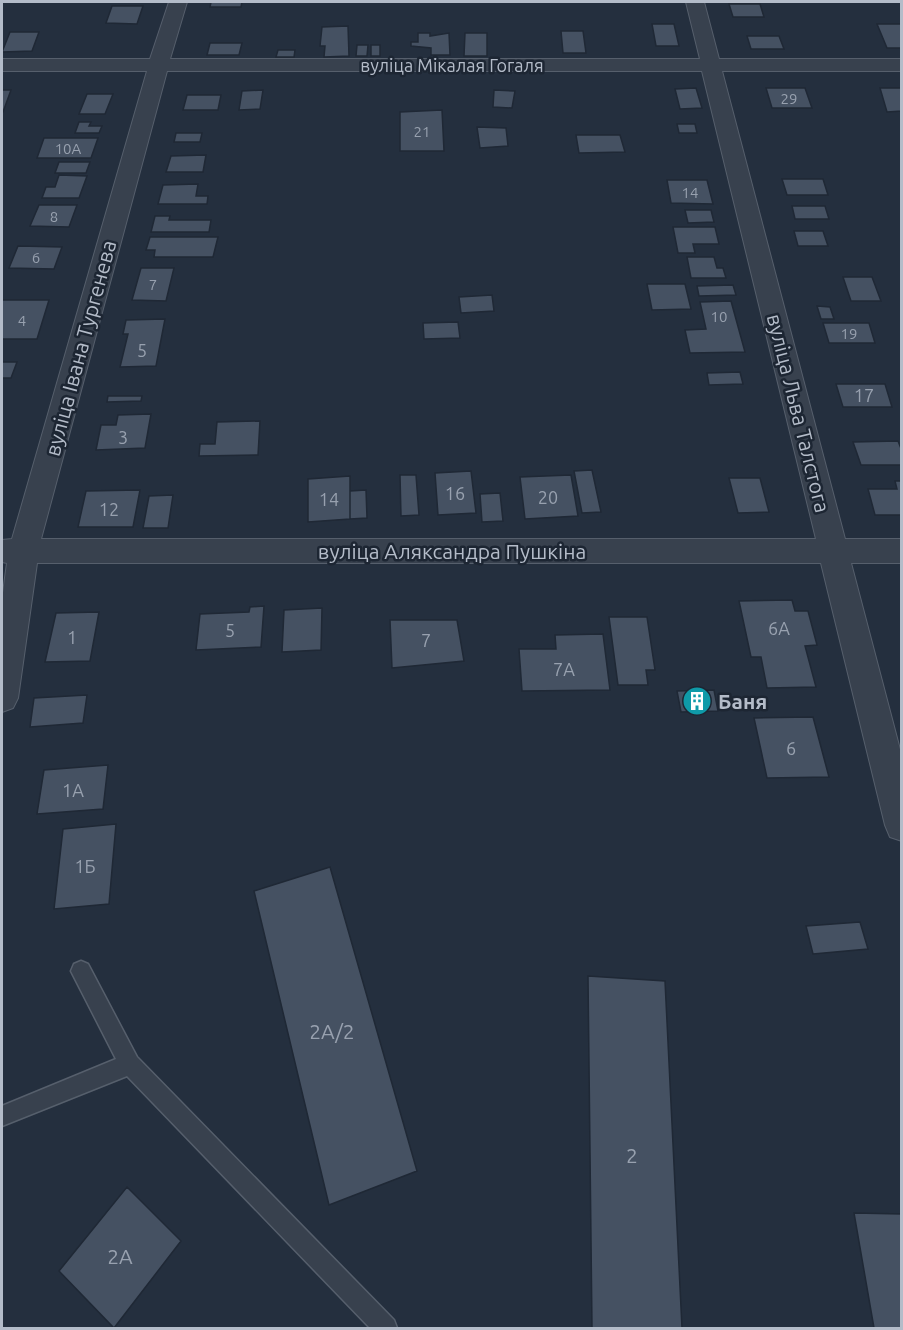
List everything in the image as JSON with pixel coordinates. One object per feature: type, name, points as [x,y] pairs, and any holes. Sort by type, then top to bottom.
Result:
[{"type":"street","name":"вуліца Івана Тургенева","points":[[2,698],[13,550],[178,2]]},
{"type":"street","name":"вуліца Льва Талстога","points":[[695,2],[902,825]]},
{"type":"street","name":"вуліца Мікалая Гогаля","points":[[2,65],[711,63],[902,65]]},
{"type":"street","name":"вуліца Аляксандра Пушкіна","points":[[13,550],[902,551]]},
{"type":"lane","points":[[81,971],[130,1064],[386,1329]]},
{"type":"lane","points":[[2,1116],[130,1064]]},
{"type":"building","points":[[211,2],[242,2],[241,7],[210,7]]},
{"type":"building","points":[[729,4],[760,4],[764,17],[733,17]]},
{"type":"building","points":[[112,6],[143,6],[137,24],[106,23]]},
{"type":"building","points":[[652,24],[674,24],[679,46],[656,46]]},
{"type":"building","points":[[877,24],[902,24],[902,48],[887,48]]},
{"type":"building","points":[[348,26],[349,56],[324,57],[325,46],[320,46],[322,27]]},
{"type":"building","points":[[561,31],[583,31],[586,53],[563,53]]},
{"type":"building","points":[[10,32],[39,32],[32,51],[2,52]]},
{"type":"building","points":[[418,33],[430,33],[430,36],[449,33],[450,55],[431,55],[431,48],[411,46],[411,42],[418,42]]},
{"type":"building","points":[[465,33],[487,33],[487,56],[464,56]]},
{"type":"building","points":[[747,36],[779,36],[784,49],[751,49]]},
{"type":"building","points":[[210,43],[242,43],[239,55],[207,55]]},
{"type":"building","points":[[357,45],[368,45],[367,56],[356,56]]},
{"type":"building","points":[[371,45],[380,45],[380,56],[371,56]]},
{"type":"building","points":[[278,50],[295,50],[294,57],[276,57]]},
{"type":"building","points":[[696,88],[702,108],[680,109],[675,89]]},
{"type":"building","points":[[766,88],[805,88],[812,108],[772,108]]},
{"type":"building","points":[[880,88],[902,88],[902,111],[887,112]]},
{"type":"building","points":[[2,90],[11,90],[3,112],[2,112]]},
{"type":"building","points":[[263,90],[260,109],[239,110],[242,91]]},
{"type":"building","points":[[494,90],[515,91],[512,108],[493,107]]},
{"type":"building","points":[[87,94],[113,94],[105,114],[79,114]]},
{"type":"building","points":[[187,95],[221,95],[218,110],[183,110]]},
{"type":"building","points":[[442,110],[444,151],[400,151],[400,112]]},
{"type":"building","points":[[79,122],[91,122],[89,126],[102,126],[99,133],[75,133]]},
{"type":"building","points":[[677,124],[695,124],[697,133],[679,133]]},
{"type":"building","points":[[477,127],[506,128],[508,146],[480,148]]},
{"type":"building","points":[[176,133],[202,133],[200,142],[174,142]]},
{"type":"building","points":[[576,135],[620,135],[625,152],[579,153]]},
{"type":"building","points":[[44,138],[98,138],[91,158],[37,158]]},
{"type":"building","points":[[206,155],[203,172],[166,172],[171,156]]},
{"type":"building","points":[[59,162],[90,162],[86,173],[55,173]]},
{"type":"building","points":[[59,175],[87,176],[79,198],[42,198],[46,187],[55,187]]},
{"type":"building","points":[[782,179],[823,179],[828,195],[787,195]]},
{"type":"building","points":[[667,180],[707,180],[713,204],[671,203]]},
{"type":"building","points":[[198,184],[196,196],[208,196],[207,204],[158,204],[163,185]]},
{"type":"building","points":[[39,205],[77,205],[69,227],[30,226]]},
{"type":"building","points":[[792,206],[825,206],[829,219],[795,219]]},
{"type":"building","points":[[685,210],[711,210],[714,222],[688,223]]},
{"type":"building","points":[[155,216],[170,216],[169,220],[211,220],[209,232],[151,232]]},
{"type":"building","points":[[673,227],[715,227],[719,244],[693,244],[695,253],[678,253]]},
{"type":"building","points":[[794,231],[823,231],[828,246],[798,246]]},
{"type":"building","points":[[150,237],[218,237],[213,257],[154,257],[155,250],[146,250]]},
{"type":"building","points":[[18,246],[62,247],[54,269],[9,268]]},
{"type":"building","points":[[687,257],[714,257],[717,268],[723,268],[726,278],[691,278]]},
{"type":"building","points":[[141,268],[174,268],[166,301],[132,300]]},
{"type":"building","points":[[843,277],[872,277],[881,301],[851,301]]},
{"type":"building","points":[[647,284],[685,284],[691,309],[652,310]]},
{"type":"building","points":[[733,285],[736,295],[699,296],[697,286]]},
{"type":"building","points":[[492,295],[494,311],[461,313],[459,297]]},
{"type":"building","points":[[2,300],[49,300],[37,339],[2,339]]},
{"type":"building","points":[[731,301],[745,352],[690,353],[685,330],[706,329],[700,302]]},
{"type":"building","points":[[817,306],[830,307],[834,319],[821,319]]},
{"type":"building","points":[[165,319],[156,366],[120,367],[128,334],[123,334],[126,320]]},
{"type":"building","points":[[458,322],[460,338],[424,339],[423,323]]},
{"type":"building","points":[[823,323],[869,323],[875,343],[829,343]]},
{"type":"building","points":[[2,362],[17,362],[11,378],[2,378]]},
{"type":"building","points":[[740,372],[743,384],[709,385],[707,373]]},
{"type":"building","points":[[836,384],[885,384],[892,407],[843,407]]},
{"type":"building","points":[[108,396],[142,396],[141,401],[107,402]]},
{"type":"building","points":[[151,414],[145,448],[96,450],[101,425],[116,425],[118,415]]},
{"type":"building","points":[[260,421],[258,455],[199,456],[200,444],[215,444],[217,422]]},
{"type":"building","points":[[898,441],[902,451],[902,465],[861,465],[853,442]]},
{"type":"building","points":[[592,470],[601,512],[582,513],[574,471]]},
{"type":"building","points":[[471,471],[476,513],[438,515],[435,473]]},
{"type":"building","points":[[400,475],[416,475],[419,515],[401,516]]},
{"type":"building","points":[[571,475],[578,516],[525,519],[520,477]]},
{"type":"building","points":[[350,476],[350,519],[308,522],[308,479]]},
{"type":"building","points":[[729,478],[760,478],[769,512],[738,513]]},
{"type":"building","points":[[895,481],[902,481],[902,515],[875,515],[868,489],[897,489]]},
{"type":"building","points":[[140,490],[133,527],[78,527],[86,491]]},
{"type":"building","points":[[366,490],[367,518],[350,519],[350,491]]},
{"type":"building","points":[[500,493],[503,521],[482,522],[480,494]]},
{"type":"building","points":[[173,495],[168,528],[143,528],[149,496]]},
{"type":"building","points":[[792,600],[795,611],[808,611],[817,645],[805,646],[816,687],[767,688],[761,657],[751,657],[739,601]]},
{"type":"building","points":[[264,606],[261,647],[196,650],[200,614],[249,612],[250,607]]},
{"type":"building","points":[[322,608],[321,650],[282,652],[284,610]]},
{"type":"building","points":[[99,612],[90,661],[45,662],[56,613]]},
{"type":"building","points":[[609,617],[647,617],[655,670],[646,670],[648,685],[618,685]]},
{"type":"building","points":[[390,620],[457,620],[464,661],[392,668]]},
{"type":"building","points":[[603,634],[610,690],[522,691],[519,649],[556,649],[555,635]]},
{"type":"building","name":"Баня","points":[[714,690],[718,711],[681,712],[677,691]]},
{"type":"building","points":[[87,695],[83,723],[30,727],[34,698]]},
{"type":"building","points":[[813,717],[829,777],[767,778],[754,718]]},
{"type":"building","points":[[108,765],[103,809],[37,814],[44,770]]},
{"type":"building","points":[[116,824],[109,904],[54,909],[63,829]]},
{"type":"building","points":[[330,867],[417,1171],[329,1205],[254,891]]},
{"type":"building","points":[[860,922],[868,949],[813,954],[806,926]]},
{"type":"building","points":[[588,976],[665,981],[682,1328],[592,1328]]},
{"type":"building","points":[[127,1187],[181,1241],[114,1328],[59,1271]]},
{"type":"building","points":[[854,1213],[902,1214],[902,1328],[874,1328]]},
{"type":"place","name":"Баня","points":[[697,701]]}]
